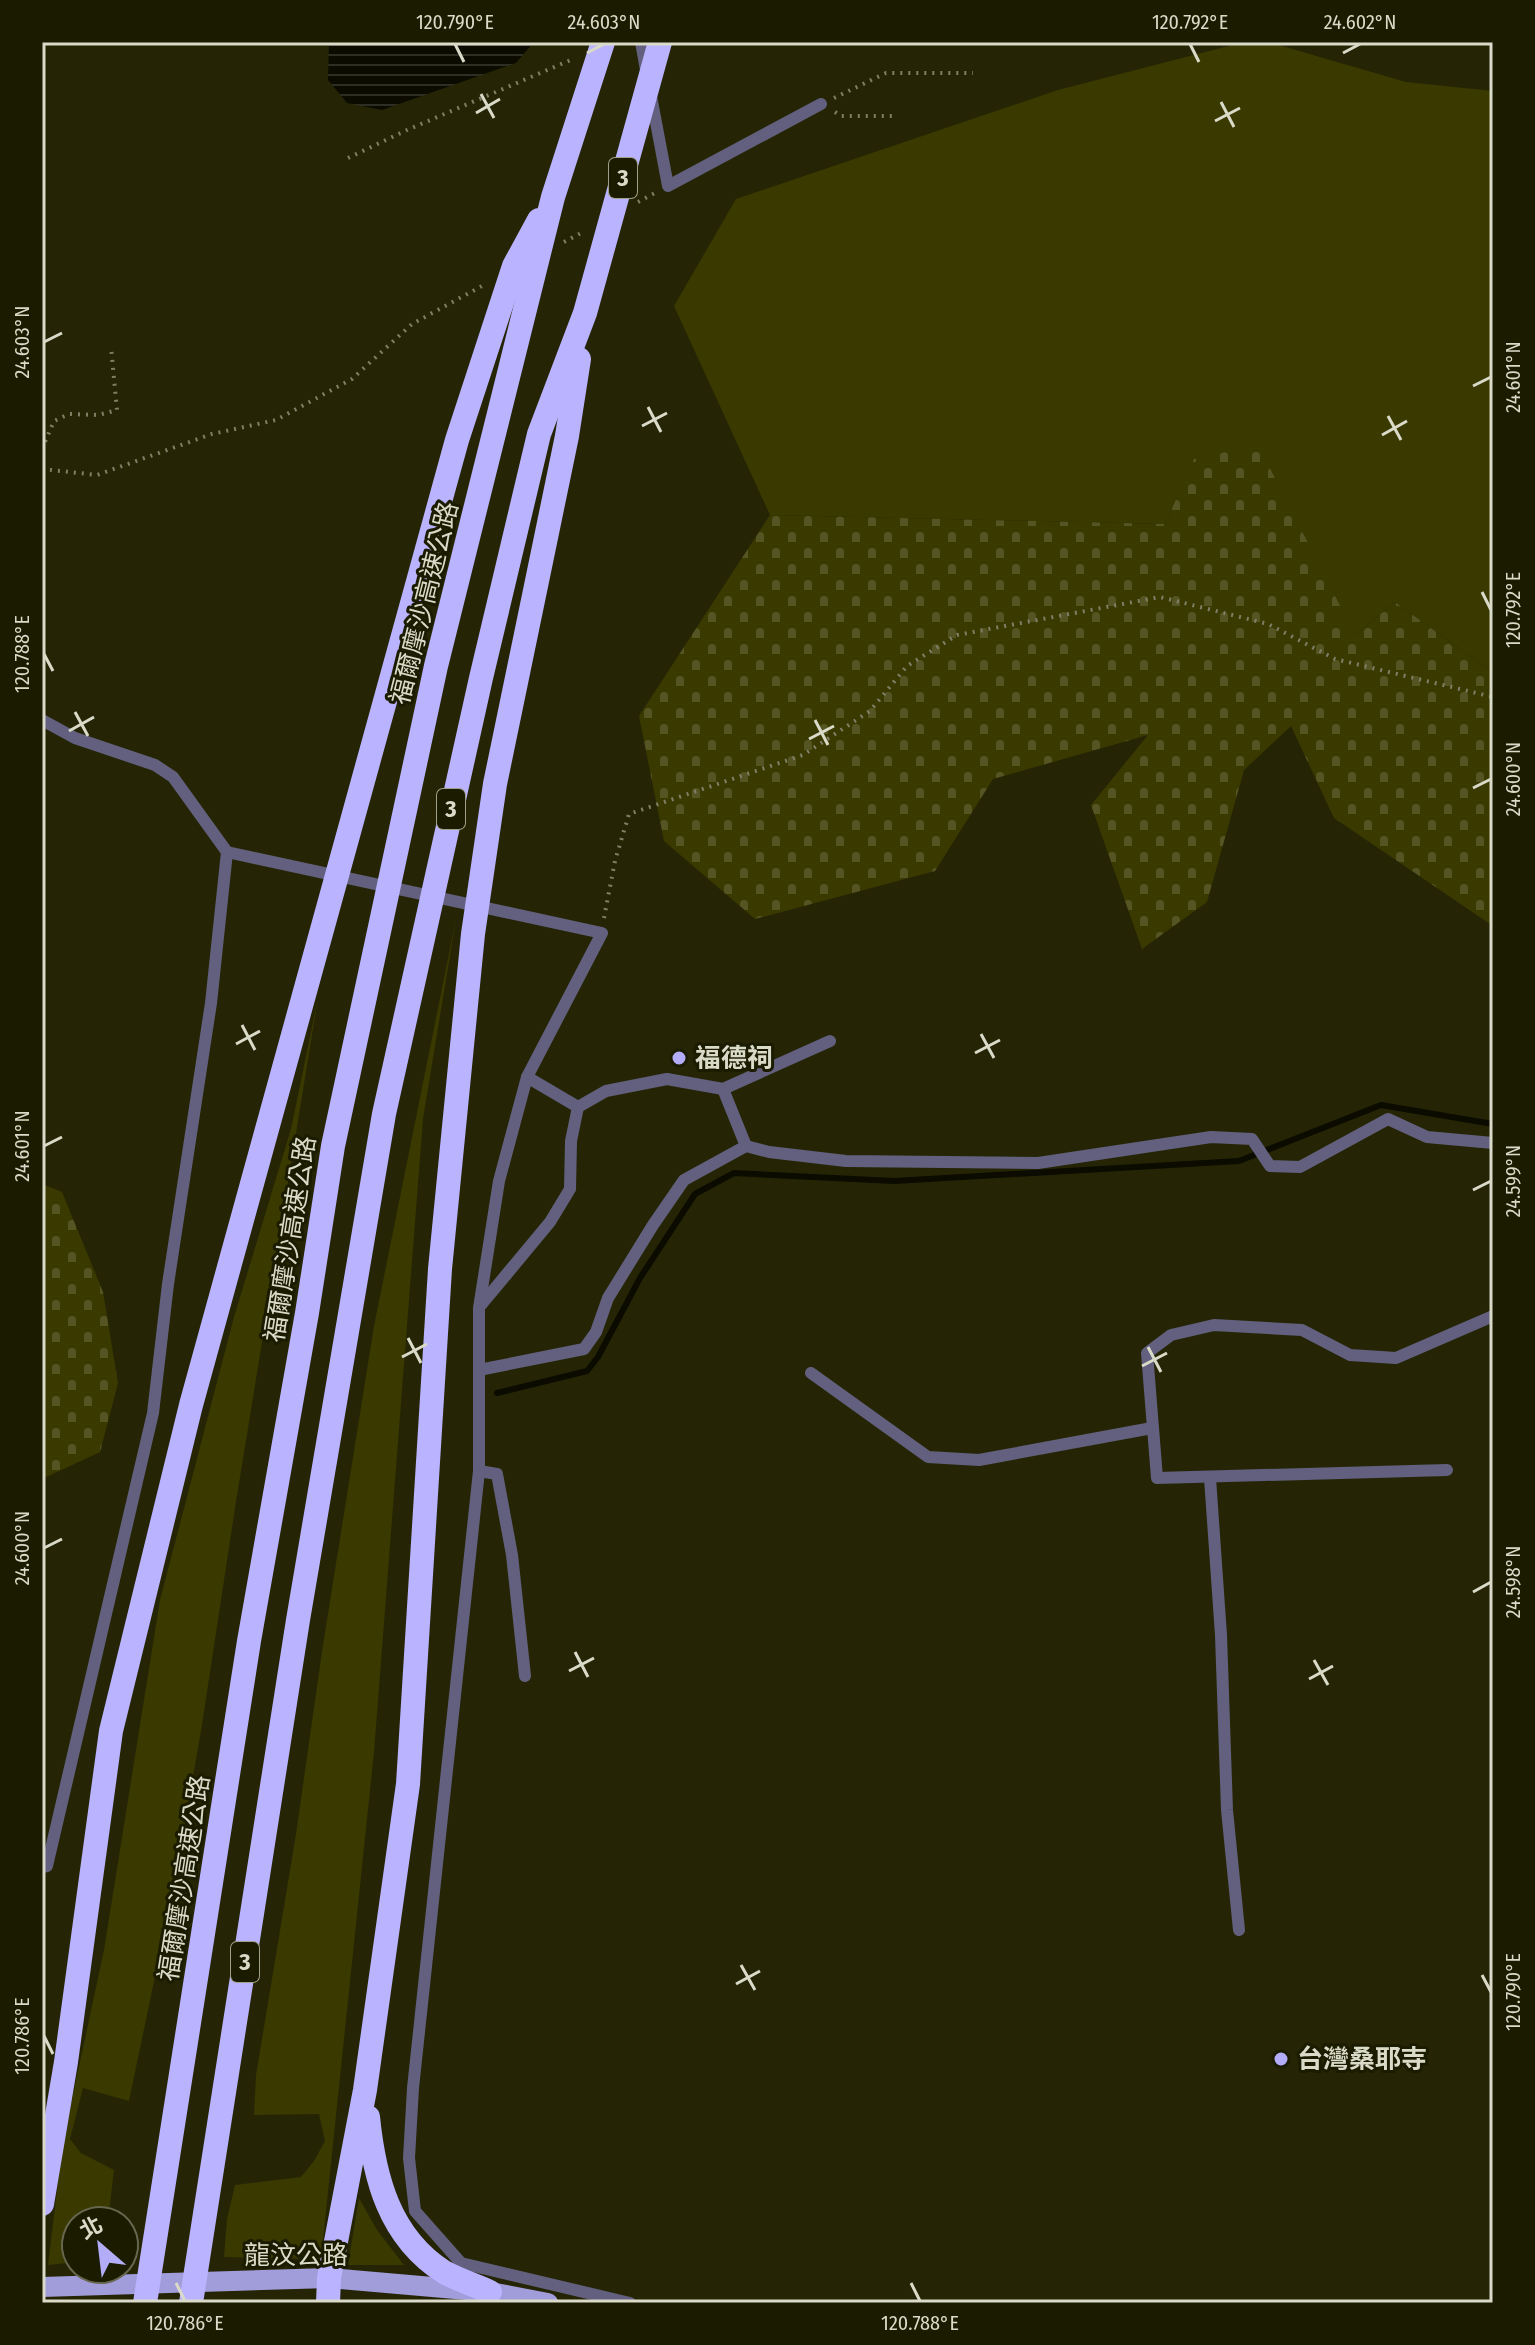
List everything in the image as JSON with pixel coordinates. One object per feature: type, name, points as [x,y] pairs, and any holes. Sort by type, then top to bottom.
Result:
[{"type":"highway","name":"3","points":[[191,2303],[298,1620],[384,1114],[539,434],[585,313],[660,42]]},
{"type":"highway","name":"3","points":[[553,197],[594,48]]},
{"type":"highway","points":[[42,2204],[66,2062],[111,1731],[191,1405],[457,440],[514,266],[553,197]]},
{"type":"highway","name":"福爾摩沙高速公路","points":[[145,2303],[249,1641],[333,1146],[436,666],[553,197]]},
{"type":"highway","points":[[328,2303],[329,2278],[365,2090],[408,1784],[440,1269],[473,934],[495,784],[567,436],[585,313]]},
{"type":"highway","points":[[42,2137],[66,2062]]},
{"type":"highway","points":[[365,2090],[370,2141],[381,2191],[399,2227],[414,2246],[446,2273],[490,2292]]},
{"type":"main road","name":"龍汶公路","points":[[42,2287],[329,2278],[490,2292],[548,2303]]},
{"type":"lane","points":[[641,42],[668,186],[821,104]]},
{"type":"lane","points":[[42,720],[75,738],[155,765],[173,777],[227,852],[211,1003],[168,1284],[153,1413],[47,1866],[42,1867]]},
{"type":"lane","points":[[227,852],[602,933],[527,1077],[499,1181],[479,1308],[479,1471],[413,2088],[409,2158],[415,2211],[461,2263],[630,2303]]},
{"type":"lane","points":[[479,1308],[550,1222],[570,1189],[571,1141],[578,1107],[606,1091],[667,1079],[723,1089],[830,1041]]},
{"type":"lane","points":[[527,1077],[578,1107]]},
{"type":"lane","points":[[723,1089],[746,1146]]},
{"type":"lane","points":[[479,1370],[584,1349],[596,1332],[608,1298],[684,1180],[746,1146],[769,1152],[846,1161],[1038,1163],[1211,1137],[1252,1139],[1270,1166],[1300,1167],[1388,1119],[1427,1137],[1493,1143]]},
{"type":"lane","points":[[1447,1470],[1157,1478],[1147,1353],[1171,1335],[1214,1325],[1302,1330],[1350,1355],[1396,1358],[1493,1316]]},
{"type":"lane","points":[[811,1373],[928,1457],[979,1460],[1152,1428]]},
{"type":"lane","points":[[479,1471],[497,1474],[512,1555],[525,1676]]},
{"type":"lane","points":[[1210,1478],[1221,1635],[1227,1810],[1239,1930]]},
{"type":"path","points":[[348,158],[594,48]]},
{"type":"path","points":[[821,104],[886,73],[973,73]]},
{"type":"path","points":[[821,104],[841,116],[895,116]]},
{"type":"path","points":[[627,208],[668,186]]},
{"type":"path","points":[[560,244],[587,230]]},
{"type":"path","points":[[42,469],[97,475],[212,434],[276,420],[352,379],[412,324],[493,281]]},
{"type":"path","points":[[42,449],[54,421],[69,414],[98,415],[117,410],[111,347]]},
{"type":"path","points":[[602,933],[615,861],[629,814],[803,755],[870,711],[907,666],[957,635],[1160,597],[1268,624],[1335,659],[1493,697]]},
{"type":"green space","points":[[1244,42],[1268,42],[1406,82],[1493,91],[1493,673],[1395,602],[1355,635],[1194,460],[1165,524],[770,515],[674,306],[736,199],[1058,90]]},
{"type":"green space","points":[[1258,445],[1355,635],[1395,602],[1493,673],[1493,926],[1334,818],[1291,726],[1244,770],[1207,902],[1142,949],[1091,805],[1148,735],[993,779],[935,871],[755,919],[664,841],[639,716],[770,515],[1165,524],[1194,459]]},
{"type":"green space","points":[[456,919],[423,1119],[374,1752],[321,2259],[224,2257],[227,2219],[235,2185],[301,2177],[325,2141],[319,2114],[254,2115],[256,2075],[374,1326]]},
{"type":"green space","points":[[318,998],[202,1725],[175,1881],[129,2101],[83,2088],[70,2139],[81,2153],[114,2170],[110,2205],[60,2205],[60,2264],[48,2265],[63,2141],[104,1950],[160,1600],[234,1317],[291,1129]]},
{"type":"green space","points":[[42,1184],[62,1192],[103,1292],[118,1383],[100,1452],[42,1479]]},
{"type":"green space","points":[[359,2198],[377,2230],[404,2265],[348,2265]]},
{"type":"shaded area","points":[[329,42],[534,42],[516,63],[382,110],[347,103],[328,80]]},
{"type":"waterway","points":[[497,1393],[587,1371],[598,1357],[640,1278],[695,1194],[734,1173],[894,1181],[1239,1161],[1381,1105],[1493,1124]]},
{"type":"place","name":"福德祠","points":[[679,1058]]},
{"type":"place","name":"台灣桑耶寺","points":[[1281,2059]]}]
